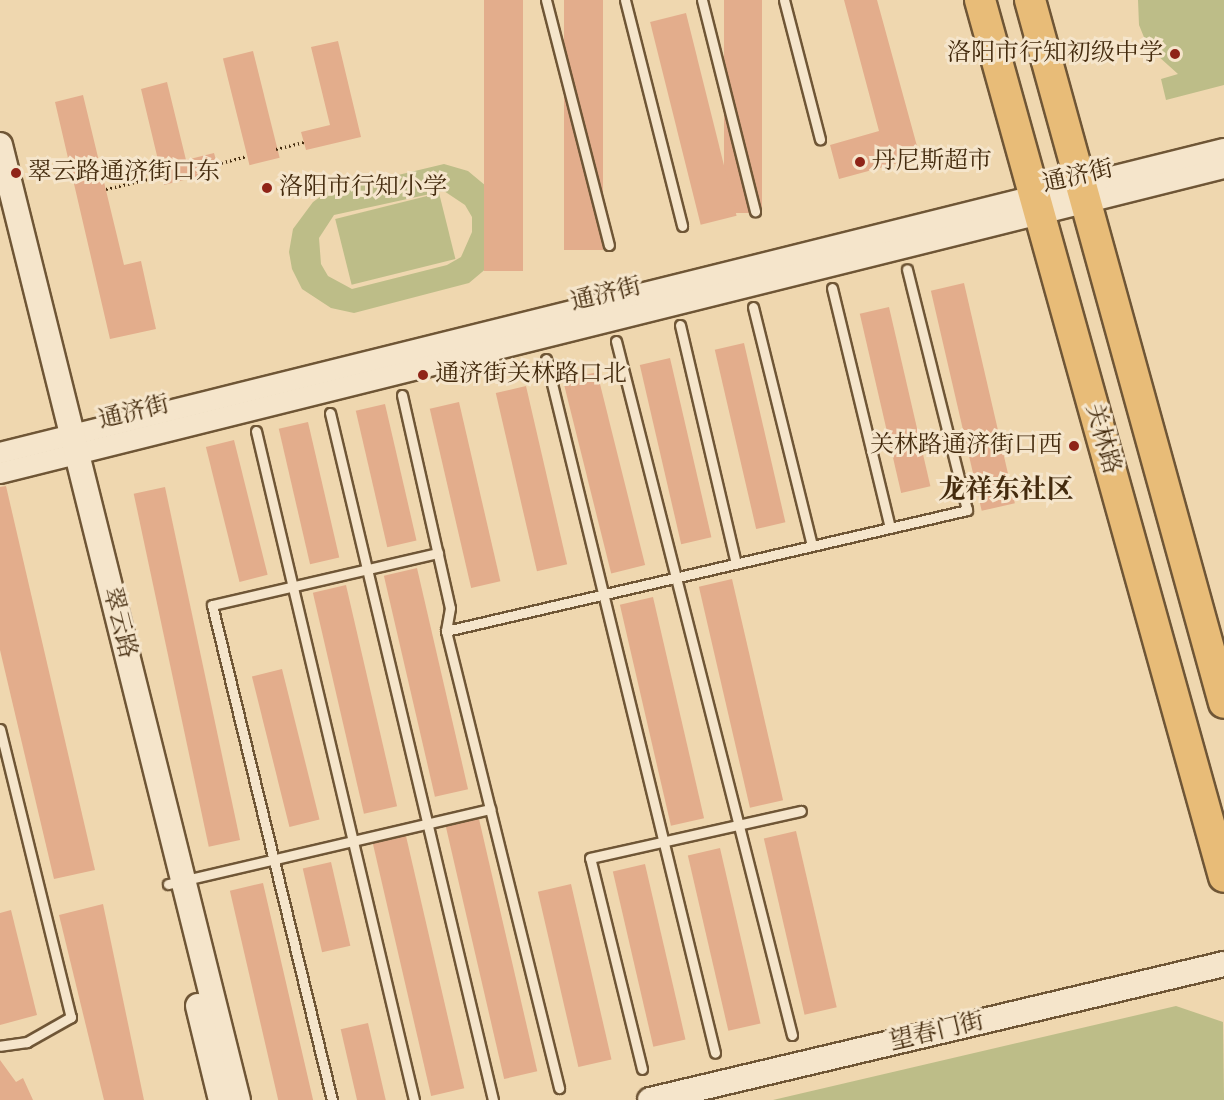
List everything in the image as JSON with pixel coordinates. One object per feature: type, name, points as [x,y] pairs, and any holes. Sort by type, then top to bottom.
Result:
[{"type":"main road","name":"关林路","points":[[980,0],[1224,877]]},
{"type":"main road","name":"关林路","points":[[1030,0],[1224,703]]},
{"type":"street","name":"翠云路","points":[[0,145],[66,446]]},
{"type":"street","name":"通济街","points":[[1083,193],[1224,149]]},
{"type":"street","name":"通济街","points":[[0,453],[66,446],[1036,204],[1083,193],[1224,168]]},
{"type":"street","name":"翠云路","points":[[0,209],[66,446],[175,882],[238,1100]]},
{"type":"street","name":"通济街","points":[[0,473],[66,446]]},
{"type":"street","name":"翠云路","points":[[175,882],[220,1100]]},
{"type":"street","name":"望春门街","points":[[650,1100],[1224,964]]},
{"type":"street","name":"望春门街","points":[[721,1100],[1224,981]]},
{"type":"lane","points":[[546,0],[609,245]]},
{"type":"lane","points":[[625,0],[682,226]]},
{"type":"lane","points":[[702,0],[755,212]]},
{"type":"lane","points":[[784,0],[820,139]]},
{"type":"lane","points":[[446,631],[967,510],[907,269]]},
{"type":"lane","points":[[832,288],[890,528]]},
{"type":"lane","points":[[753,307],[812,546]]},
{"type":"lane","points":[[680,325],[736,564]]},
{"type":"lane","points":[[616,341],[792,1035]]},
{"type":"lane","points":[[546,359],[715,1053]]},
{"type":"lane","points":[[402,395],[450,608],[446,631],[560,1088]]},
{"type":"lane","points":[[330,412],[493,1100]]},
{"type":"lane","points":[[256,431],[414,1100]]},
{"type":"lane","points":[[332,1100],[212,605],[438,553]]},
{"type":"lane","points":[[0,729],[71,1017],[27,1042],[0,1046]]},
{"type":"lane","points":[[175,882],[490,809]]},
{"type":"lane","points":[[642,1069],[590,858],[801,811]]},
{"type":"path","points":[[276,149],[304,142]]},
{"type":"path","points":[[217,164],[247,156]]},
{"type":"path","points":[[105,189],[162,176]]},
{"type":"green space","points":[[1138,0],[1224,0],[1224,85],[1166,100],[1161,79],[1178,74],[1148,47],[1139,25]]},
{"type":"green space","points":[[444,164],[468,171],[486,186],[497,205],[501,227],[498,249],[488,267],[469,283],[354,313],[331,308],[302,289],[292,269],[289,252],[293,229],[313,202],[327,192]],"holes":[[[444,191],[465,205],[472,217],[472,232],[461,257],[447,265],[352,289],[328,276],[321,264],[319,238],[334,215]]]},
{"type":"green space","points":[[439,193],[455,259],[352,285],[335,219]]},
{"type":"green space","points":[[1176,1006],[1223,1022],[1224,1100],[773,1100]]},
{"type":"building","points":[[484,0],[523,0],[523,271],[484,271]]},
{"type":"building","points":[[564,0],[603,0],[603,250],[564,250]]},
{"type":"building","points":[[724,0],[762,0],[762,213],[724,213]]},
{"type":"building","points":[[844,0],[877,0],[920,157],[839,179],[830,145],[879,131]]},
{"type":"building","points":[[686,13],[737,216],[701,225],[650,22]]},
{"type":"building","points":[[338,41],[361,137],[306,150],[301,132],[330,125],[311,47]]},
{"type":"building","points":[[253,51],[280,158],[250,165],[223,58]]},
{"type":"building","points":[[167,82],[186,160],[214,153],[219,171],[164,185],[141,89]]},
{"type":"building","points":[[83,95],[124,265],[141,261],[156,329],[110,339],[55,102]]},
{"type":"building","points":[[964,283],[1015,503],[982,511],[931,291]]},
{"type":"building","points":[[889,307],[930,486],[901,493],[860,314]]},
{"type":"building","points":[[744,343],[785,522],[756,529],[715,350]]},
{"type":"building","points":[[670,358],[711,537],[681,544],[640,365]]},
{"type":"building","points":[[597,372],[645,565],[611,574],[563,380]]},
{"type":"building","points":[[526,386],[567,564],[537,571],[496,393]]},
{"type":"building","points":[[459,402],[500,581],[471,588],[430,409]]},
{"type":"building","points":[[385,404],[416,540],[387,547],[356,411]]},
{"type":"building","points":[[308,422],[339,557],[310,564],[279,429]]},
{"type":"building","points":[[234,440],[268,575],[239,582],[206,447]]},
{"type":"building","points":[[6,486],[95,870],[54,879],[0,650],[0,487]]},
{"type":"building","points":[[165,487],[240,840],[209,847],[134,494]]},
{"type":"building","points":[[417,568],[468,789],[435,797],[384,576]]},
{"type":"building","points":[[732,579],[783,800],[750,808],[699,587]]},
{"type":"building","points":[[346,585],[397,806],[364,814],[313,593]]},
{"type":"building","points":[[653,597],[704,818],[671,826],[620,605]]},
{"type":"building","points":[[282,669],[319,819],[289,827],[252,676]]},
{"type":"building","points":[[479,819],[537,1071],[504,1079],[446,827]]},
{"type":"building","points":[[796,831],[837,1007],[805,1015],[764,838]]},
{"type":"building","points":[[406,836],[464,1088],[431,1096],[373,844]]},
{"type":"building","points":[[720,848],[760,1023],[728,1031],[688,855]]},
{"type":"building","points":[[331,862],[350,946],[322,952],[303,869]]},
{"type":"building","points":[[645,864],[685,1039],[653,1047],[613,871]]},
{"type":"building","points":[[263,883],[313,1100],[278,1100],[230,891]]},
{"type":"building","points":[[571,884],[611,1059],[578,1067],[538,892]]},
{"type":"building","points":[[103,904],[144,1100],[104,1100],[59,915]]},
{"type":"building","points":[[11,910],[37,1015],[0,1025],[0,913]]},
{"type":"building","points":[[368,1023],[386,1100],[357,1100],[341,1029]]},
{"type":"building","points":[[0,1060],[16,1082],[23,1078],[33,1100],[0,1100]]},
{"type":"place","name":"洛阳市行知初级中学","points":[[1175,54]]},
{"type":"place","name":"丹尼斯超市","points":[[860,162]]},
{"type":"place","name":"翠云路通济街口东","points":[[16,173]]},
{"type":"place","name":"洛阳市行知小学","points":[[267,188]]},
{"type":"place","name":"通济街关林路口北","points":[[423,375]]},
{"type":"place","name":"关林路通济街口西","points":[[1074,446]]},
{"type":"district","name":"龙祥东社区","points":[[1006,491]]}]
